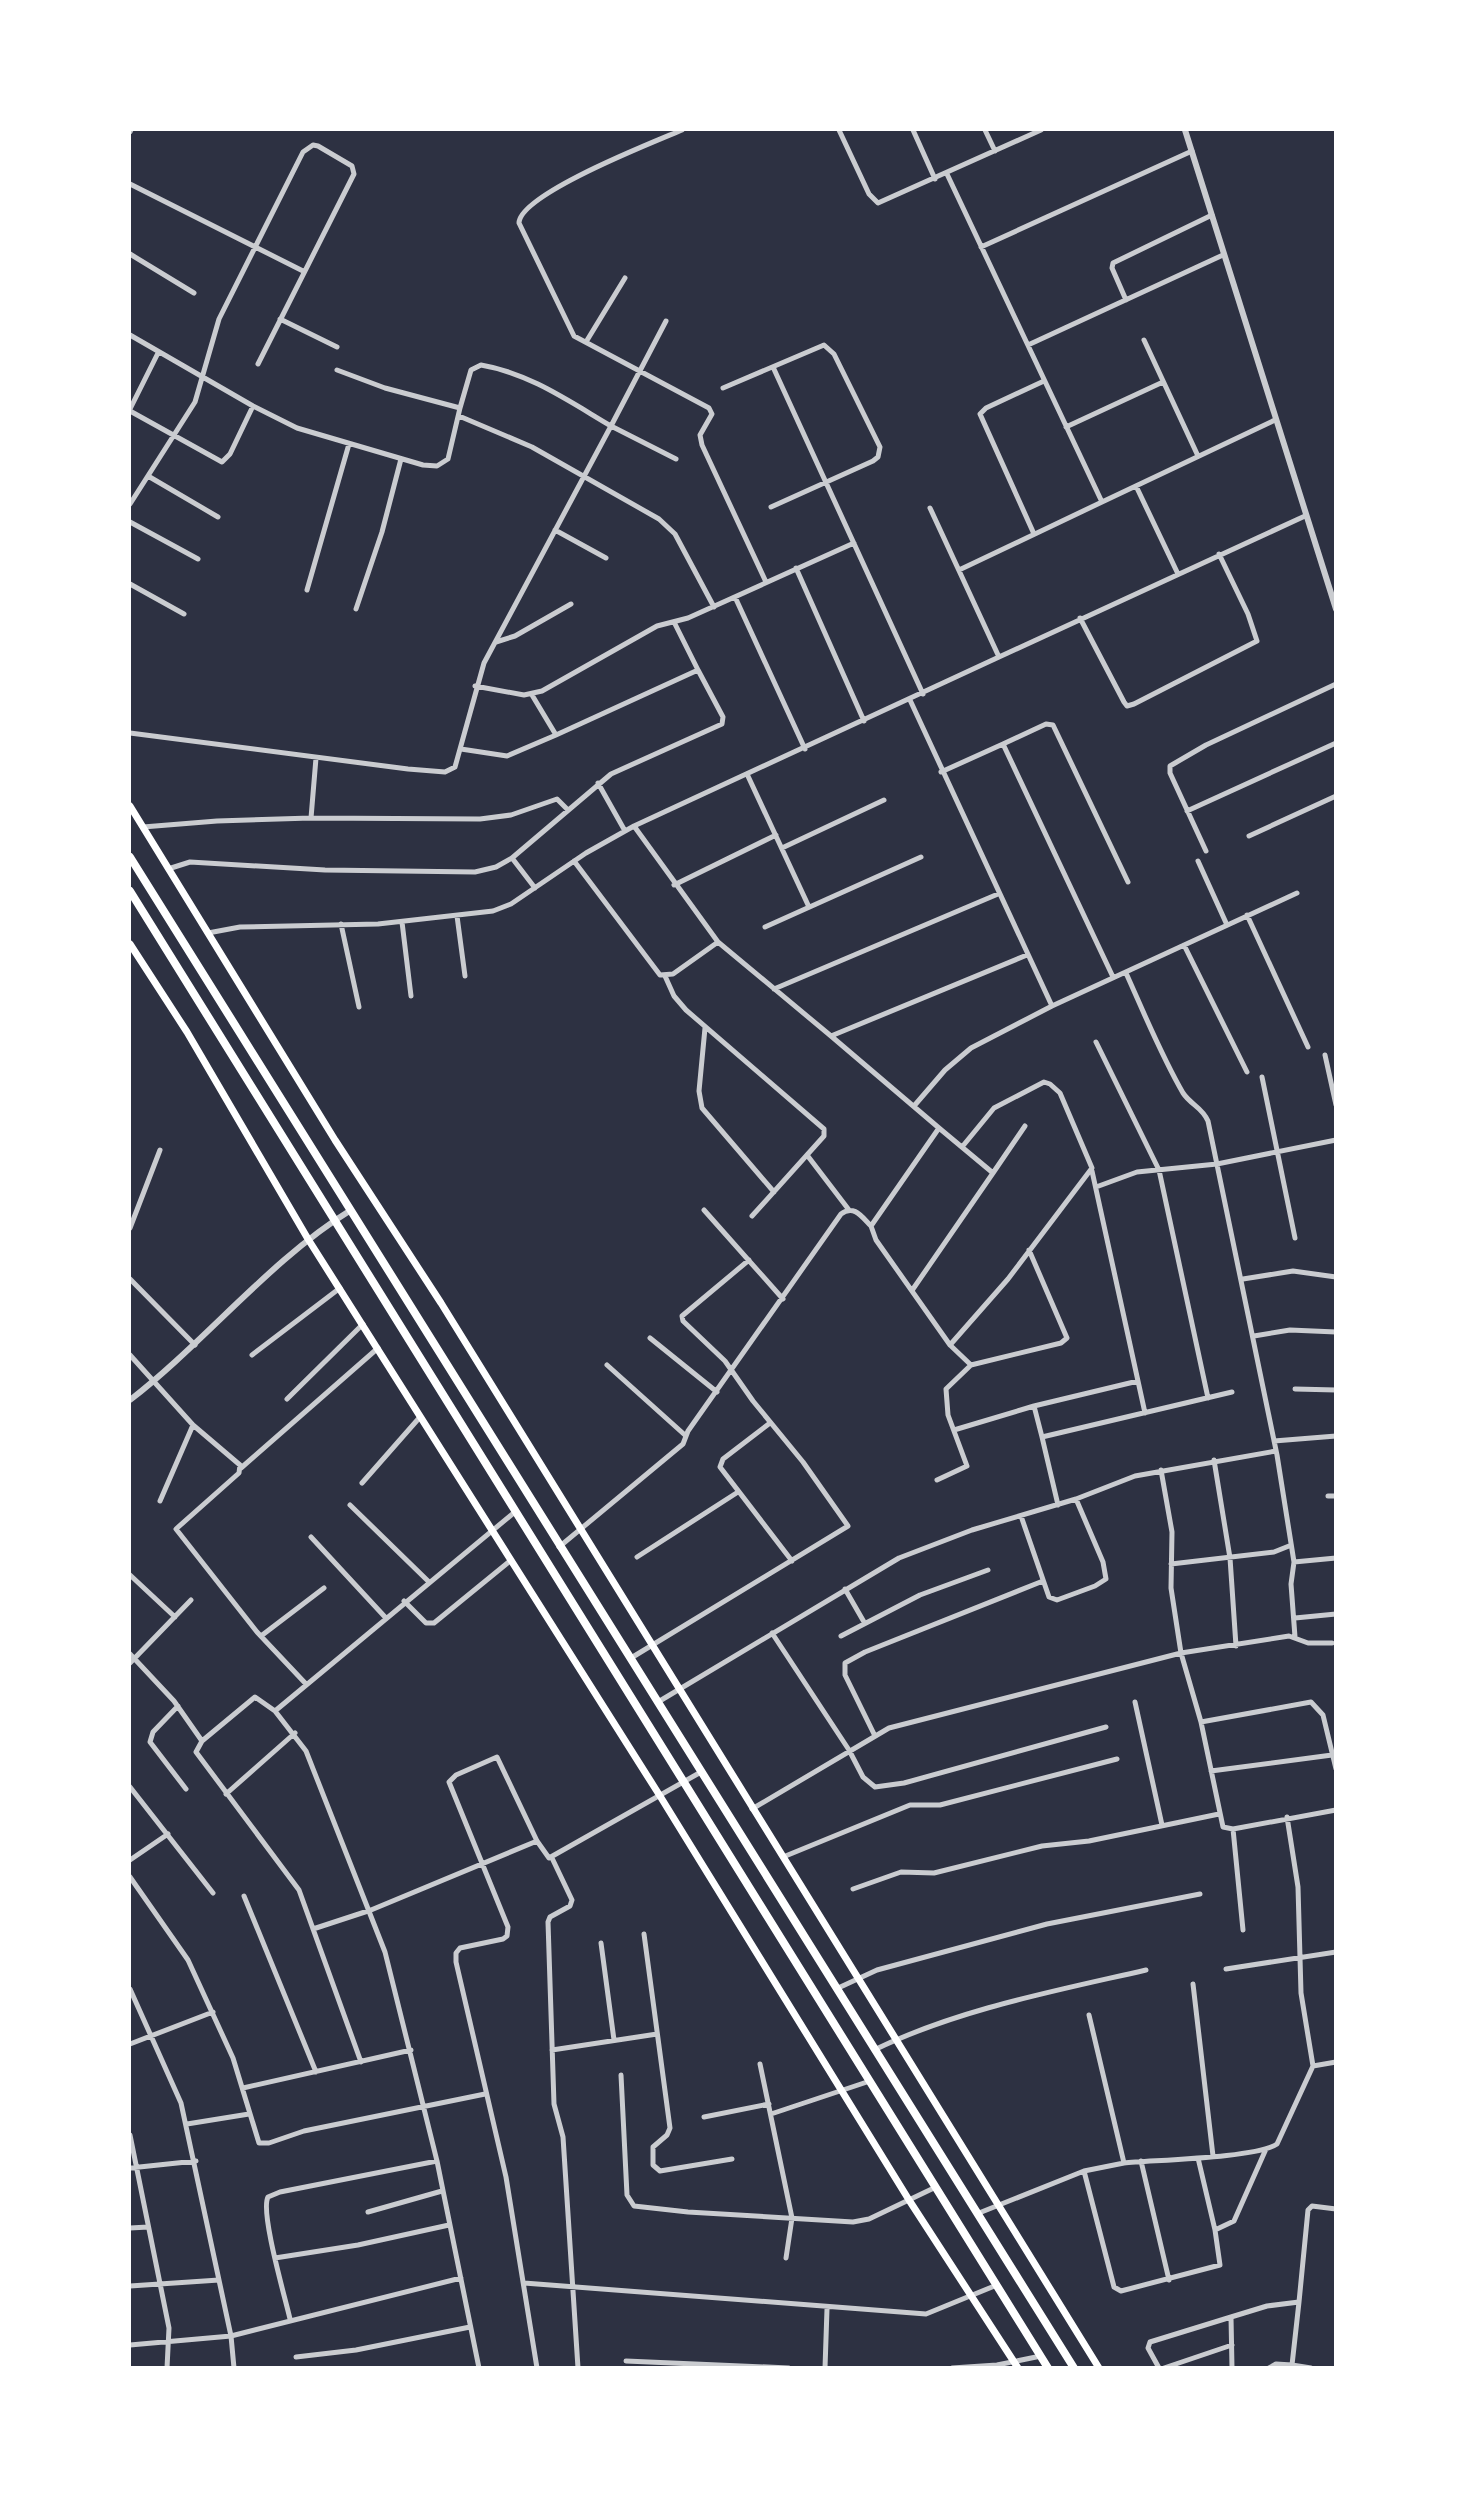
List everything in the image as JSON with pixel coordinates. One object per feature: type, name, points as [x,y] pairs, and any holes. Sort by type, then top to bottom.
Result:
[{"type":"main road","points":[[130,807],[1100,2368]]},
{"type":"main road","points":[[130,857],[1074,2368]]},
{"type":"main road","points":[[130,891],[1048,2368]]},
{"type":"main road","points":[[130,944],[187,1032],[308,1239],[660,1796],[909,2200],[1016,2365]]},
{"type":"street","points":[[682,130],[604,164],[545,195],[520,215],[522,232],[566,316],[570,333],[709,408],[711,416],[700,435],[702,445],[766,582]]},
{"type":"street","points":[[839,130],[875,202],[890,200],[1041,130]]},
{"type":"street","points":[[913,130],[935,179]]},
{"type":"street","points":[[985,130],[995,151]]},
{"type":"street","points":[[1185,130],[1335,609]]},
{"type":"street","points":[[130,504],[195,402],[219,319],[305,149],[313,145],[352,166],[354,174],[258,363]]},
{"type":"street","points":[[981,247],[1192,151]]},
{"type":"street","points":[[947,174],[1102,502]]},
{"type":"street","points":[[130,184],[303,271]]},
{"type":"street","points":[[1126,300],[1112,268],[1113,263],[1212,215]]},
{"type":"street","points":[[130,254],[194,293]]},
{"type":"street","points":[[1028,345],[1223,255]]},
{"type":"street","points":[[586,342],[625,278]]},
{"type":"street","points":[[280,319],[337,347]]},
{"type":"street","points":[[130,733],[445,772],[455,767],[475,685],[666,321]]},
{"type":"street","points":[[130,335],[253,407],[308,432],[401,459],[437,466],[445,463],[471,370],[481,365],[511,372],[538,384],[676,459]]},
{"type":"street","points":[[1144,340],[1198,456]]},
{"type":"street","points":[[723,388],[816,347],[828,347],[880,447],[878,457],[873,461],[771,507]]},
{"type":"street","points":[[158,353],[130,410],[174,436],[222,463],[230,454],[253,407]]},
{"type":"street","points":[[773,367],[923,694]]},
{"type":"street","points":[[337,370],[385,388],[460,408]]},
{"type":"street","points":[[1034,534],[980,414],[986,408],[1044,381]]},
{"type":"street","points":[[1066,426],[1163,382]]},
{"type":"street","points":[[459,416],[520,442],[584,479],[643,508],[668,526],[714,607]]},
{"type":"street","points":[[959,570],[1275,420]]},
{"type":"street","points":[[307,590],[349,444]]},
{"type":"street","points":[[356,608],[382,532],[401,459]]},
{"type":"street","points":[[148,476],[218,517]]},
{"type":"street","points":[[1136,486],[1178,574]]},
{"type":"street","points":[[930,508],[999,657]]},
{"type":"street","points":[[208,933],[253,926],[402,922],[499,910],[634,826],[1305,516]]},
{"type":"street","points":[[130,522],[198,559]]},
{"type":"street","points":[[555,530],[606,558]]},
{"type":"street","points":[[475,685],[532,695],[649,631],[714,607],[854,543]]},
{"type":"street","points":[[1080,618],[1124,702],[1127,706],[1134,704],[1256,643],[1257,636],[1248,614],[1219,555]]},
{"type":"street","points":[[796,568],[864,722]]},
{"type":"street","points":[[1326,580],[1335,576]]},
{"type":"street","points":[[130,583],[184,614]]},
{"type":"street","points":[[735,597],[805,748]]},
{"type":"street","points":[[496,643],[515,636],[571,604]]},
{"type":"street","points":[[168,870],[190,862],[325,870],[475,872],[496,867],[512,858],[598,783],[625,766],[722,724],[723,717],[674,622]]},
{"type":"street","points":[[461,749],[507,756],[698,670]]},
{"type":"street","points":[[1206,851],[1169,769],[1172,764],[1335,684]]},
{"type":"street","points":[[532,695],[556,735]]},
{"type":"street","points":[[910,700],[941,772],[1052,1006]]},
{"type":"street","points":[[941,772],[1046,724],[1053,725],[1128,882]]},
{"type":"street","points":[[1187,811],[1335,743]]},
{"type":"street","points":[[1003,744],[1113,977]]},
{"type":"street","points":[[311,818],[316,758]]},
{"type":"street","points":[[747,774],[809,907]]},
{"type":"street","points":[[598,783],[625,831]]},
{"type":"street","points":[[1248,836],[1335,796]]},
{"type":"street","points":[[143,827],[311,818],[481,819],[511,816],[557,799],[568,810]]},
{"type":"street","points":[[782,848],[884,800]]},
{"type":"street","points":[[634,826],[674,885],[718,942],[993,1173]]},
{"type":"street","points":[[674,885],[776,835]]},
{"type":"street","points":[[765,927],[921,857]]},
{"type":"street","points":[[512,858],[535,888]]},
{"type":"street","points":[[574,861],[658,972],[666,976],[680,1004],[822,1125],[824,1136],[752,1216]]},
{"type":"street","points":[[1198,861],[1227,925]]},
{"type":"street","points":[[914,1106],[945,1070],[971,1048],[1052,1006],[1297,893]]},
{"type":"street","points":[[774,989],[998,894]]},
{"type":"street","points":[[1247,915],[1308,1047]]},
{"type":"street","points":[[457,916],[465,976]]},
{"type":"street","points":[[402,922],[411,996]]},
{"type":"street","points":[[341,924],[359,1007]]},
{"type":"street","points":[[666,976],[718,942]]},
{"type":"street","points":[[1184,945],[1247,1072]]},
{"type":"street","points":[[831,1036],[1027,955]]},
{"type":"street","points":[[1126,973],[1180,1086],[1189,1101],[1201,1108],[1205,1115],[1243,1279],[1276,1451],[1289,1546],[1294,1562],[1291,1584],[1295,1637]]},
{"type":"street","points":[[705,1028],[699,1091],[702,1108],[774,1192]]},
{"type":"street","points":[[1096,1042],[1159,1170],[1208,1398]]},
{"type":"street","points":[[1325,1055],[1335,1105]]},
{"type":"street","points":[[1262,1077],[1295,1238]]},
{"type":"street","points":[[962,1147],[994,1108],[1035,1085],[1050,1084],[1060,1093],[1076,1127],[1096,1186],[1145,1413]]},
{"type":"street","points":[[912,1289],[1025,1126]]},
{"type":"street","points":[[871,1226],[939,1128]]},
{"type":"street","points":[[1096,1186],[1137,1172],[1217,1164],[1335,1140]]},
{"type":"street","points":[[130,1227],[160,1150]]},
{"type":"street","points":[[807,1155],[849,1210],[856,1211],[871,1226],[876,1240],[950,1345],[971,1365]]},
{"type":"street","points":[[950,1345],[1092,1171]]},
{"type":"street","points":[[130,1401],[195,1345],[308,1239],[351,1210]]},
{"type":"street","points":[[704,1210],[783,1298]]},
{"type":"street","points":[[559,1547],[676,1452],[837,1219],[849,1210]]},
{"type":"street","points":[[937,1480],[967,1466],[945,1393],[971,1365],[1066,1340],[1066,1330],[1029,1250]]},
{"type":"street","points":[[631,1658],[848,1525],[803,1462],[724,1361],[685,1325],[681,1318],[748,1259]]},
{"type":"street","points":[[1243,1279],[1293,1271],[1335,1277]]},
{"type":"street","points":[[130,1279],[195,1345]]},
{"type":"street","points":[[251,1355],[340,1288]]},
{"type":"street","points":[[287,1399],[363,1324]]},
{"type":"street","points":[[1254,1336],[1290,1330],[1335,1332]]},
{"type":"street","points":[[650,1338],[717,1392]]},
{"type":"street","points":[[306,1684],[261,1636],[176,1529],[378,1348]]},
{"type":"street","points":[[130,1355],[193,1425],[241,1468]]},
{"type":"street","points":[[607,1365],[687,1436]]},
{"type":"street","points":[[954,1430],[1034,1406],[1138,1381]]},
{"type":"street","points":[[1295,1389],[1335,1390]]},
{"type":"street","points":[[1042,1437],[1232,1392]]},
{"type":"street","points":[[1034,1406],[1058,1505]]},
{"type":"street","points":[[362,1483],[420,1417]]},
{"type":"street","points":[[770,1423],[721,1461],[721,1469],[792,1561]]},
{"type":"street","points":[[160,1501],[193,1425]]},
{"type":"street","points":[[1274,1441],[1335,1436]]},
{"type":"street","points":[[658,1702],[899,1558],[972,1530],[1058,1505],[1135,1476],[1276,1451]]},
{"type":"street","points":[[1214,1460],[1230,1558],[1236,1646]]},
{"type":"street","points":[[1161,1470],[1172,1532],[1172,1599],[1181,1653],[1201,1722],[1223,1827],[1233,1829],[1335,1810]]},
{"type":"street","points":[[637,1556],[738,1492]]},
{"type":"street","points":[[1328,1496],[1335,1496]]},
{"type":"street","points":[[1021,1516],[1049,1597],[1055,1601],[1106,1579],[1103,1562],[1076,1499]]},
{"type":"street","points":[[350,1505],[428,1581]]},
{"type":"street","points":[[275,1711],[428,1581],[516,1511]]},
{"type":"street","points":[[311,1537],[385,1617]]},
{"type":"street","points":[[1171,1564],[1274,1552],[1289,1546]]},
{"type":"street","points":[[1294,1562],[1335,1558]]},
{"type":"street","points":[[404,1601],[426,1623],[435,1623],[510,1561]]},
{"type":"street","points":[[841,1636],[920,1595],[988,1570]]},
{"type":"street","points":[[130,1575],[174,1616]]},
{"type":"street","points":[[874,1734],[845,1675],[845,1663],[866,1651],[1043,1581]]},
{"type":"street","points":[[261,1636],[324,1588]]},
{"type":"street","points":[[845,1589],[864,1622]]},
{"type":"street","points":[[191,1600],[131,1659],[178,1706],[202,1741]]},
{"type":"street","points":[[1295,1618],[1335,1614]]},
{"type":"street","points":[[772,1633],[849,1750],[866,1782],[879,1788],[1106,1727]]},
{"type":"street","points":[[752,1809],[874,1734],[943,1713],[1181,1653],[1295,1637],[1308,1643],[1332,1643]]},
{"type":"street","points":[[361,2063],[295,1883],[199,1759],[197,1752],[202,1741],[255,1697],[275,1711],[295,1733],[306,1751],[371,1910],[389,1965],[411,2050],[480,2368]]},
{"type":"street","points":[[1135,1702],[1161,1825]]},
{"type":"street","points":[[1201,1722],[1311,1702],[1323,1715],[1335,1769]]},
{"type":"street","points":[[178,1706],[153,1732],[150,1742],[186,1789]]},
{"type":"street","points":[[226,1794],[295,1733]]},
{"type":"street","points":[[1212,1771],[1332,1755]]},
{"type":"street","points":[[537,2368],[506,2177],[485,2094],[456,1953],[467,1944],[495,1942],[507,1936],[508,1927],[449,1782],[456,1774],[489,1758],[497,1757],[545,1856],[552,1858],[701,1772]]},
{"type":"street","points":[[781,1857],[910,1805],[940,1805],[1117,1759]]},
{"type":"street","points":[[130,1787],[214,1893]]},
{"type":"street","points":[[853,1889],[901,1872],[934,1873],[1042,1846],[1089,1841],[1219,1814]]},
{"type":"street","points":[[979,2213],[1084,2171],[1124,2163],[1198,2158],[1266,2149],[1277,2144],[1313,2066],[1301,1993],[1298,1887],[1287,1817]]},
{"type":"street","points":[[1233,1829],[1243,1930]]},
{"type":"street","points":[[130,1860],[167,1834]]},
{"type":"street","points":[[313,1929],[371,1910],[537,1841]]},
{"type":"street","points":[[552,1858],[572,1903],[548,1922],[554,2104],[563,2137],[578,2368]]},
{"type":"street","points":[[130,1877],[179,1944],[213,2012],[243,2088],[256,2140],[263,2144],[304,2131],[485,2094]]},
{"type":"street","points":[[836,1989],[858,1978],[1048,1924],[1200,1894]]},
{"type":"street","points":[[244,1896],[316,2072]]},
{"type":"street","points":[[644,1934],[670,2128],[653,2147],[654,2168],[660,2171],[687,2168],[733,2159]]},
{"type":"street","points":[[601,1943],[614,2040]]},
{"type":"street","points":[[1226,1969],[1335,1952]]},
{"type":"street","points":[[874,2050],[896,2040],[1008,2003],[1146,1970]]},
{"type":"street","points":[[1193,1984],[1213,2156]]},
{"type":"street","points":[[130,1989],[152,2034],[187,2124],[231,2336],[234,2368]]},
{"type":"street","points":[[130,2044],[213,2012]]},
{"type":"street","points":[[1089,2015],[1124,2163]]},
{"type":"street","points":[[552,2050],[657,2034]]},
{"type":"street","points":[[243,2088],[411,2050]]},
{"type":"street","points":[[1313,2066],[1335,2062]]},
{"type":"street","points":[[760,2064],[792,2218],[786,2258]]},
{"type":"street","points":[[621,2074],[627,2195],[631,2204],[688,2212],[862,2222],[936,2187]]},
{"type":"street","points":[[771,2114],[870,2081]]},
{"type":"street","points":[[704,2117],[769,2104]]},
{"type":"street","points":[[187,2124],[249,2114]]},
{"type":"street","points":[[130,2135],[133,2168],[161,2284],[170,2340],[167,2368]]},
{"type":"street","points":[[1215,2230],[1234,2221],[1266,2149]]},
{"type":"street","points":[[1084,2171],[1116,2290],[1121,2291],[1220,2265],[1215,2230],[1198,2158]]},
{"type":"street","points":[[133,2168],[196,2161]]},
{"type":"street","points":[[290,2319],[265,2201],[272,2194],[437,2161]]},
{"type":"street","points":[[1141,2161],[1169,2280]]},
{"type":"street","points":[[368,2212],[442,2190]]},
{"type":"street","points":[[1292,2365],[1308,2210],[1312,2206],[1335,2209]]},
{"type":"street","points":[[275,2258],[358,2245],[449,2225]]},
{"type":"street","points":[[130,2228],[148,2227]]},
{"type":"street","points":[[130,2345],[231,2336],[461,2278]]},
{"type":"street","points":[[130,2286],[219,2280]]},
{"type":"street","points":[[524,2283],[573,2285],[827,2309],[926,2314],[997,2285]]},
{"type":"street","points":[[1232,2345],[1162,2368],[1147,2348],[1150,2342],[1267,2306],[1299,2302]]},
{"type":"street","points":[[825,2368],[827,2309]]},
{"type":"street","points":[[1231,2317],[1232,2368]]},
{"type":"street","points":[[296,2357],[356,2350],[470,2327]]},
{"type":"street","points":[[952,2368],[1016,2365],[1041,2356]]},
{"type":"street","points":[[626,2361],[685,2366],[789,2368]]},
{"type":"street","points":[[1269,2368],[1276,2364],[1311,2368]]}]
